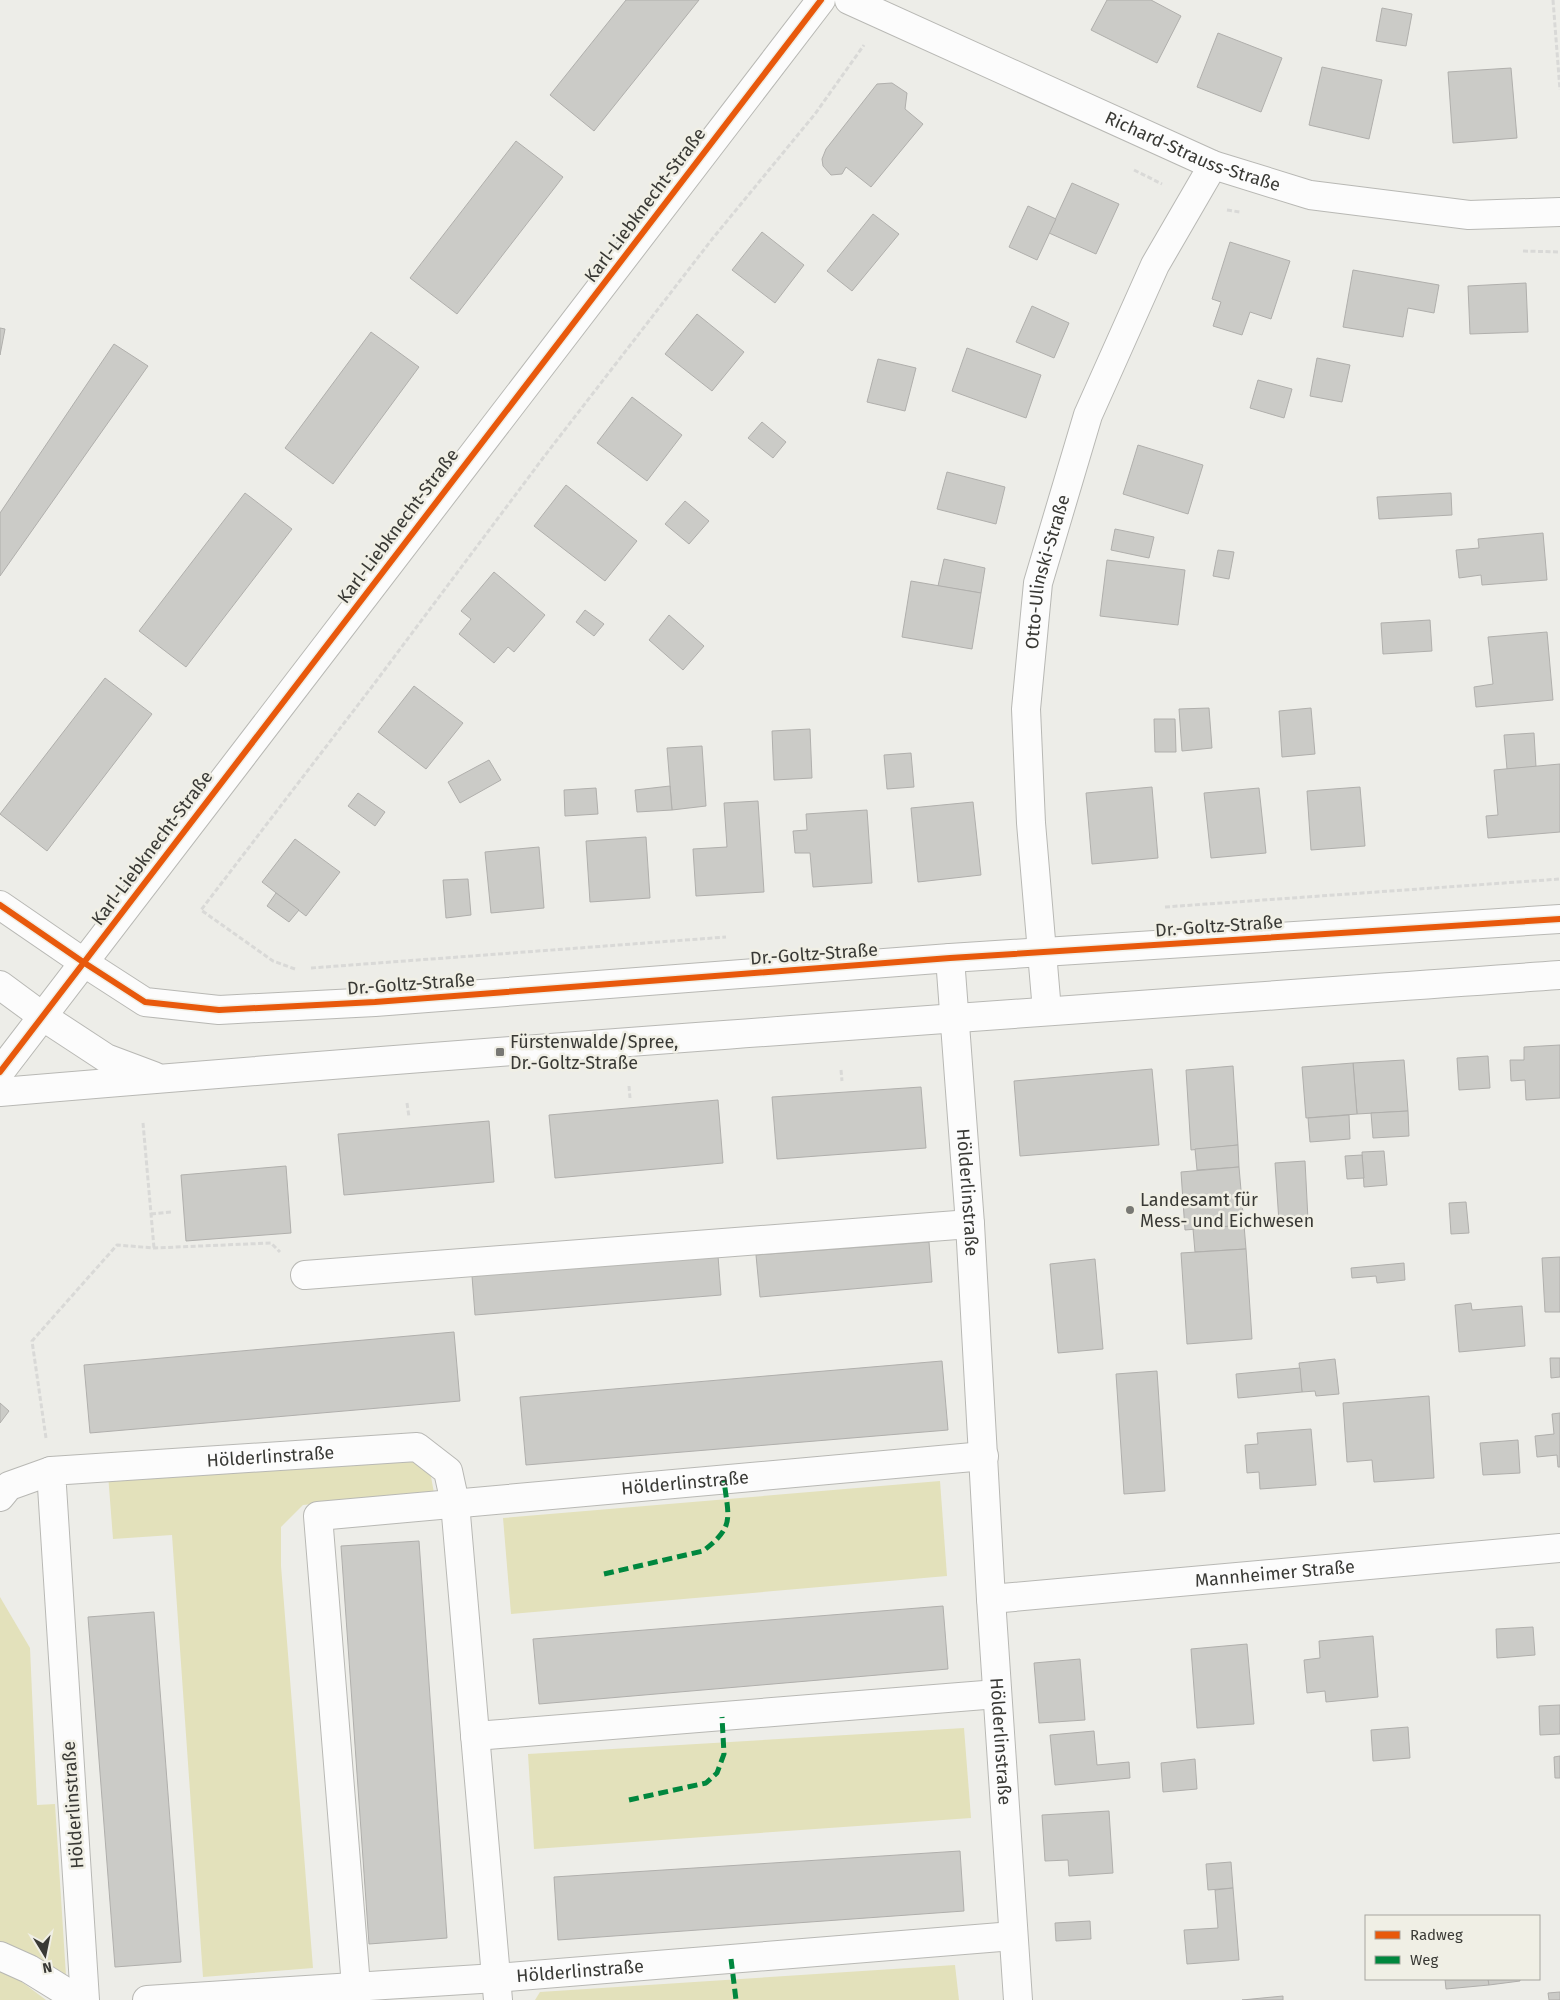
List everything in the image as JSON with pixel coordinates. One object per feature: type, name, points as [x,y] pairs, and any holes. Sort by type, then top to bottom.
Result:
[{"type":"street","name":"Karl-Liebknecht-Straße","points":[[0,1072],[821,0]]},
{"type":"street","name":"Richard-Strauss-Straße","points":[[848,0],[1213,166],[1310,195],[1469,215],[1560,212]]},
{"type":"street","name":"Otto-Ulinski-Straße","points":[[1047,1010],[1031,822],[1026,709],[1038,583],[1088,415],[1154,266],[1213,166]]},
{"type":"street","name":"Dr.-Goltz-Straße","points":[[0,905],[145,1002],[220,1010],[374,1002],[950,958],[1560,919]]},
{"type":"street","name":"Hölderlinstraße","points":[[950,958],[970,1224],[991,1599],[1018,2000]]},
{"type":"street","points":[[0,1092],[1047,1010],[1560,975]]},
{"type":"street","points":[[0,985],[42,1016],[106,1058],[162,1079]]},
{"type":"street","points":[[304,1275],[970,1224]]},
{"type":"street","name":"Hölderlinstraße","points":[[85,2000],[51,1472],[417,1447],[448,1471],[455,1503],[984,1456]]},
{"type":"street","points":[[0,1497],[9,1486],[51,1472]]},
{"type":"street","points":[[356,1986],[318,1516],[455,1503],[497,1989]]},
{"type":"street","name":"Mannheimer Straße","points":[[991,1599],[1560,1548]]},
{"type":"street","points":[[475,1736],[997,1694]]},
{"type":"street","name":"Hölderlinstraße","points":[[146,2000],[356,1986],[497,1989],[1013,1936]]},
{"type":"street","points":[[0,1956],[29,1969],[79,2000]]},
{"type":"path","points":[[1553,0],[1560,90]]},
{"type":"path","points":[[735,937],[292,969],[273,961],[201,910],[374,684],[543,458],[713,238],[814,114],[884,16]]},
{"type":"path","points":[[1129,168],[1164,186]]},
{"type":"path","points":[[1219,208],[1243,213]]},
{"type":"path","points":[[1514,250],[1560,252]]},
{"type":"path","points":[[1162,907],[1560,879]]},
{"type":"path","points":[[841,1070],[842,1081]]},
{"type":"path","points":[[628,1086],[630,1098]]},
{"type":"path","points":[[407,1103],[409,1117]]},
{"type":"path","points":[[143,1124],[154,1248]]},
{"type":"path","points":[[152,1214],[171,1212]]},
{"type":"path","points":[[51,1472],[32,1341],[117,1245],[154,1248],[271,1243],[304,1275]]},
{"type":"shaded area","points":[[406,1453],[430,1471],[434,1493],[303,1505],[281,1527],[281,1566],[313,1968],[203,1977],[172,1535],[113,1539],[108,1474]]},
{"type":"shaded area","points":[[940,1481],[947,1576],[511,1614],[503,1518]]},
{"type":"shaded area","points":[[0,1597],[30,1648],[37,1805],[55,1804],[66,1976],[0,1942]]},
{"type":"shaded area","points":[[964,1728],[971,1818],[534,1849],[528,1754]]},
{"type":"shaded area","points":[[955,1965],[959,2000],[535,2000],[540,1992]]},
{"type":"shaded area","points":[[0,1970],[14,1976],[46,2000],[0,2000]]},
{"type":"building","points":[[626,0],[699,0],[594,131],[550,95]]},
{"type":"building","points":[[1107,0],[1151,0],[1181,16],[1157,63],[1091,30]]},
{"type":"building","points":[[1382,8],[1412,14],[1406,46],[1376,41]]},
{"type":"building","points":[[1218,33],[1282,58],[1261,112],[1197,87]]},
{"type":"building","points":[[1322,67],[1382,80],[1369,139],[1309,125]]},
{"type":"building","points":[[1511,68],[1517,138],[1453,143],[1448,72]]},
{"type":"building","points":[[892,83],[907,93],[905,109],[923,124],[871,187],[846,167],[842,174],[831,175],[823,166],[822,159],[826,149],[877,84]]},
{"type":"building","points":[[516,141],[563,177],[457,314],[410,278]]},
{"type":"building","points":[[1072,183],[1119,204],[1096,254],[1049,233]]},
{"type":"building","points":[[1028,206],[1056,219],[1037,260],[1009,247]]},
{"type":"building","points":[[873,214],[899,234],[852,291],[827,271]]},
{"type":"building","points":[[762,232],[804,265],[775,303],[732,270]]},
{"type":"building","points":[[1230,242],[1290,261],[1271,319],[1250,312],[1242,335],[1213,326],[1221,302],[1212,299]]},
{"type":"building","points":[[1353,270],[1439,285],[1434,313],[1408,308],[1403,337],[1343,327]]},
{"type":"building","points":[[1526,283],[1528,332],[1470,334],[1468,286]]},
{"type":"building","points":[[1032,306],[1069,323],[1054,358],[1016,342]]},
{"type":"building","points":[[697,314],[744,352],[712,391],[665,354]]},
{"type":"building","points":[[0,328],[5,329],[0,355]]},
{"type":"building","points":[[371,332],[419,367],[333,484],[285,448]]},
{"type":"building","points":[[114,344],[148,366],[0,576],[0,513]]},
{"type":"building","points":[[967,348],[1041,375],[1026,418],[952,391]]},
{"type":"building","points":[[1317,358],[1350,365],[1342,402],[1310,396]]},
{"type":"building","points":[[878,359],[916,368],[905,411],[867,402]]},
{"type":"building","points":[[1258,380],[1292,389],[1284,418],[1250,408]]},
{"type":"building","points":[[632,397],[682,435],[647,481],[597,443]]},
{"type":"building","points":[[762,422],[786,442],[773,458],[748,438]]},
{"type":"building","points":[[1138,445],[1203,465],[1188,514],[1123,494]]},
{"type":"building","points":[[947,472],[1005,487],[996,524],[937,509]]},
{"type":"building","points":[[566,485],[637,541],[605,581],[534,526]]},
{"type":"building","points":[[245,493],[292,529],[186,667],[139,631]]},
{"type":"building","points":[[1451,493],[1452,515],[1379,519],[1377,497]]},
{"type":"building","points":[[685,501],[709,521],[689,544],[665,524]]},
{"type":"building","points":[[1115,529],[1154,537],[1149,558],[1111,550]]},
{"type":"building","points":[[1543,533],[1547,580],[1482,585],[1481,575],[1459,578],[1456,550],[1479,548],[1478,539]]},
{"type":"building","points":[[1218,550],[1234,552],[1229,579],[1213,576]]},
{"type":"building","points":[[944,559],[985,568],[981,593],[938,586]]},
{"type":"building","points":[[1107,560],[1185,570],[1178,625],[1100,616]]},
{"type":"building","points":[[494,572],[545,615],[514,652],[508,647],[494,663],[459,634],[471,619],[461,611]]},
{"type":"building","points":[[911,581],[981,593],[972,649],[902,637]]},
{"type":"building","points":[[585,610],[604,624],[594,636],[576,622]]},
{"type":"building","points":[[669,615],[704,646],[683,670],[649,640]]},
{"type":"building","points":[[1430,620],[1432,651],[1383,654],[1381,623]]},
{"type":"building","points":[[1547,632],[1553,700],[1476,707],[1474,687],[1493,684],[1488,637]]},
{"type":"building","points":[[105,678],[152,714],[47,851],[0,814]]},
{"type":"building","points":[[414,686],[463,723],[426,769],[378,732]]},
{"type":"building","points":[[1209,708],[1212,748],[1182,751],[1179,709]]},
{"type":"building","points":[[1311,708],[1315,754],[1282,757],[1279,711]]},
{"type":"building","points":[[1154,719],[1175,719],[1176,752],[1155,752]]},
{"type":"building","points":[[810,729],[812,778],[774,780],[772,731]]},
{"type":"building","points":[[1534,733],[1536,767],[1507,769],[1504,735]]},
{"type":"building","points":[[702,746],[706,806],[672,810],[667,748]]},
{"type":"building","points":[[911,753],[914,787],[887,789],[884,755]]},
{"type":"building","points":[[489,760],[501,780],[460,803],[448,782]]},
{"type":"building","points":[[1560,764],[1560,832],[1488,838],[1486,816],[1498,815],[1494,770]]},
{"type":"building","points":[[670,786],[672,810],[637,812],[635,790]]},
{"type":"building","points":[[1152,787],[1158,858],[1092,864],[1086,793]]},
{"type":"building","points":[[1360,787],[1365,846],[1311,850],[1307,791]]},
{"type":"building","points":[[596,788],[598,814],[565,816],[564,790]]},
{"type":"building","points":[[1259,788],[1266,853],[1211,858],[1204,793]]},
{"type":"building","points":[[358,793],[385,812],[375,826],[348,806]]},
{"type":"building","points":[[758,801],[764,892],[696,896],[693,849],[727,847],[724,803]]},
{"type":"building","points":[[973,802],[981,875],[918,882],[911,808]]},
{"type":"building","points":[[867,810],[872,883],[813,887],[810,853],[795,853],[793,831],[807,830],[806,814]]},
{"type":"building","points":[[646,837],[650,898],[590,902],[586,841]]},
{"type":"building","points":[[295,839],[340,872],[306,916],[262,882]]},
{"type":"building","points":[[539,847],[544,908],[491,913],[485,852]]},
{"type":"building","points":[[468,879],[471,915],[446,918],[443,880]]},
{"type":"building","points":[[276,893],[299,910],[289,922],[267,906]]},
{"type":"building","points":[[1560,1045],[1560,1098],[1526,1100],[1525,1080],[1511,1081],[1510,1060],[1524,1060],[1524,1047]]},
{"type":"building","points":[[1488,1056],[1490,1088],[1459,1090],[1457,1058]]},
{"type":"building","points":[[1404,1060],[1408,1111],[1357,1114],[1353,1063]]},
{"type":"building","points":[[1353,1063],[1357,1114],[1306,1118],[1302,1067]]},
{"type":"building","points":[[1233,1066],[1238,1145],[1191,1150],[1186,1070]]},
{"type":"building","points":[[1152,1069],[1159,1145],[1020,1156],[1014,1081]]},
{"type":"building","points":[[921,1087],[926,1148],[777,1159],[772,1097]]},
{"type":"building","points":[[718,1100],[723,1163],[555,1178],[549,1115]]},
{"type":"building","points":[[1408,1111],[1409,1136],[1373,1138],[1371,1113]]},
{"type":"building","points":[[1349,1115],[1350,1139],[1310,1142],[1308,1118]]},
{"type":"building","points":[[489,1121],[494,1182],[344,1195],[338,1134]]},
{"type":"building","points":[[1238,1145],[1239,1167],[1197,1170],[1195,1149]]},
{"type":"building","points":[[1384,1151],[1387,1185],[1364,1187],[1362,1152]]},
{"type":"building","points":[[1362,1155],[1364,1178],[1347,1179],[1345,1156]]},
{"type":"building","points":[[1305,1161],[1308,1220],[1279,1222],[1275,1163]]},
{"type":"building","points":[[286,1166],[291,1233],[186,1241],[181,1175]]},
{"type":"building","points":[[1239,1167],[1244,1225],[1185,1230],[1181,1172]]},
{"type":"building","points":[[1466,1202],[1469,1233],[1451,1234],[1449,1203]]},
{"type":"building","points":[[1244,1225],[1246,1249],[1195,1252],[1193,1229]]},
{"type":"building","points":[[929,1242],[932,1282],[760,1297],[756,1255]]},
{"type":"building","points":[[1246,1249],[1252,1339],[1187,1344],[1181,1253]]},
{"type":"building","points":[[718,1256],[721,1295],[475,1315],[472,1276]]},
{"type":"building","points":[[1560,1257],[1560,1312],[1545,1312],[1542,1258]]},
{"type":"building","points":[[1095,1259],[1103,1349],[1058,1353],[1050,1264]]},
{"type":"building","points":[[1404,1263],[1405,1280],[1377,1283],[1376,1276],[1352,1278],[1351,1268]]},
{"type":"building","points":[[1471,1303],[1472,1310],[1522,1306],[1525,1346],[1459,1352],[1455,1305]]},
{"type":"building","points":[[454,1332],[460,1401],[90,1433],[84,1365]]},
{"type":"building","points":[[1550,1358],[1560,1358],[1560,1377],[1551,1378]]},
{"type":"building","points":[[1335,1359],[1339,1394],[1316,1396],[1315,1391],[1302,1392],[1299,1363]]},
{"type":"building","points":[[942,1361],[948,1430],[526,1465],[520,1397]]},
{"type":"building","points":[[1300,1368],[1302,1392],[1238,1398],[1236,1374]]},
{"type":"building","points":[[1157,1371],[1165,1491],[1124,1494],[1116,1374]]},
{"type":"building","points":[[1429,1396],[1434,1478],[1374,1482],[1372,1460],[1347,1462],[1343,1403]]},
{"type":"building","points":[[0,1403],[9,1411],[0,1423]]},
{"type":"building","points":[[1560,1413],[1560,1467],[1558,1467],[1557,1455],[1537,1457],[1535,1436],[1554,1434],[1552,1414]]},
{"type":"building","points":[[1311,1429],[1316,1485],[1260,1489],[1259,1472],[1247,1473],[1245,1445],[1258,1444],[1257,1433]]},
{"type":"building","points":[[1518,1440],[1520,1473],[1483,1475],[1480,1443]]},
{"type":"building","points":[[419,1541],[447,1938],[369,1944],[341,1546]]},
{"type":"building","points":[[943,1606],[948,1669],[539,1704],[533,1639]]},
{"type":"building","points":[[154,1612],[181,1962],[115,1967],[88,1617]]},
{"type":"building","points":[[1533,1627],[1535,1655],[1497,1658],[1496,1629]]},
{"type":"building","points":[[1373,1636],[1378,1697],[1326,1702],[1325,1691],[1307,1693],[1304,1660],[1320,1658],[1319,1641]]},
{"type":"building","points":[[1247,1644],[1254,1724],[1197,1728],[1191,1649]]},
{"type":"building","points":[[1080,1659],[1085,1720],[1039,1723],[1034,1663]]},
{"type":"building","points":[[1560,1705],[1560,1734],[1540,1735],[1539,1706]]},
{"type":"building","points":[[1408,1727],[1410,1758],[1373,1761],[1371,1730]]},
{"type":"building","points":[[1094,1731],[1097,1765],[1129,1762],[1130,1778],[1055,1785],[1050,1735]]},
{"type":"building","points":[[1560,1756],[1560,1778],[1555,1778],[1554,1757]]},
{"type":"building","points":[[1195,1759],[1197,1789],[1163,1792],[1161,1763]]},
{"type":"building","points":[[1109,1811],[1113,1873],[1069,1876],[1068,1860],[1045,1861],[1042,1815]]},
{"type":"building","points":[[960,1851],[964,1911],[558,1940],[554,1877]]},
{"type":"building","points":[[1231,1862],[1233,1888],[1208,1890],[1206,1864]]},
{"type":"building","points":[[1233,1888],[1239,1960],[1187,1964],[1184,1930],[1218,1928],[1215,1890]]},
{"type":"building","points":[[1090,1921],[1091,1939],[1056,1941],[1055,1923]]},
{"type":"building","points":[[1445,1980],[1488,1980],[1489,1985],[1446,1989]]},
{"type":"building","points":[[1488,1980],[1520,1980],[1520,1981],[1489,1985]]},
{"type":"building","points":[[1560,1992],[1560,2000],[1549,2000],[1548,1993]]},
{"type":"building","points":[[1283,1996],[1283,2000],[1242,2000]]},
{"type":"marked path","points":[[604,1574],[703,1551],[721,1535],[725,1527],[728,1512],[724,1480]]},
{"type":"marked path","points":[[629,1800],[706,1783],[717,1773],[724,1754],[722,1717]]},
{"type":"marked path","points":[[731,1959],[736,2000]]},
{"type":"cycle path","points":[[0,1072],[821,0]]},
{"type":"cycle path","points":[[0,905],[145,1002],[219,1010],[375,1002],[950,958],[1560,919]]},
{"type":"place","name":"Fürstenwalde/Spree, Dr.-Goltz-Straße","points":[[500,1052]]},
{"type":"place","name":"Landesamt für Mess- und Eichwesen","points":[[1130,1210]]}]
